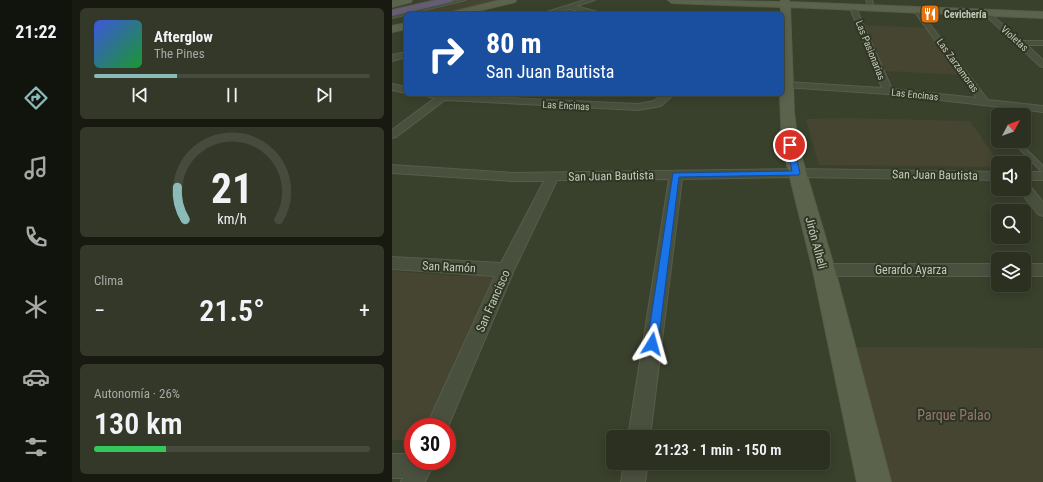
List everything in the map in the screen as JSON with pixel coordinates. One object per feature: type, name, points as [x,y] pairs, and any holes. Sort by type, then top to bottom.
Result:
[{"type":"highway","points":[[392,9],[432,0]]},
{"type":"highway","points":[[392,13],[448,0]]},
{"type":"street","points":[[392,4],[408,0]]},
{"type":"street","points":[[463,12],[512,0]]},
{"type":"street","points":[[550,12],[592,0]]},
{"type":"street","points":[[672,0],[870,2],[1043,10]]},
{"type":"street","points":[[783,2],[853,8],[1043,15]]},
{"type":"street","name":"Jirón Alheli","points":[[783,2],[783,12]]},
{"type":"street","points":[[569,7],[593,12]]},
{"type":"street","name":"Las Pasionarias","points":[[853,8],[888,91]]},
{"type":"street","name":"Las Zarzamoras","points":[[917,11],[984,102]]},
{"type":"street","name":"Violetas","points":[[986,13],[1043,64]]},
{"type":"street","points":[[392,29],[404,26]]},
{"type":"street","name":"Jirón Alheli","points":[[784,30],[788,130],[797,173],[824,270],[874,482]]},
{"type":"street","points":[[1019,42],[1043,43]]},
{"type":"street","points":[[392,58],[404,55]]},
{"type":"street","name":"Las Encinas","points":[[787,84],[888,91],[1043,108]]},
{"type":"street","points":[[392,87],[404,90]]},
{"type":"street","name":"Las Encinas","points":[[438,96],[620,107],[638,107],[657,104],[667,96]]},
{"type":"street","points":[[392,135],[443,97]]},
{"type":"street","name":"San Juan Bautista","points":[[392,169],[512,177],[797,173],[991,176]]},
{"type":"street","points":[[640,430],[676,174]]},
{"type":"street","name":"San Francisco","points":[[441,418],[506,270],[553,176]]},
{"type":"street","points":[[1031,176],[1043,176]]},
{"type":"street","points":[[1031,196],[1043,211]]},
{"type":"street","name":"San Ramón","points":[[392,264],[506,270]]},
{"type":"street","name":"Gerardo Ayarza","points":[[824,270],[991,270]]},
{"type":"street","points":[[1031,270],[1043,270]]},
{"type":"street","points":[[392,466],[404,468]]},
{"type":"street","points":[[633,482],[635,470]]},
{"type":"lane","points":[[413,12],[464,0]]},
{"type":"lane","points":[[392,17],[404,14]]},
{"type":"lane","points":[[1022,148],[1043,170]]},
{"type":"green space","points":[[471,0],[507,0],[460,12],[420,12]]},
{"type":"green space","points":[[865,25],[927,28],[961,75],[885,71]]},
{"type":"green space","points":[[848,118],[970,121],[994,156],[991,156],[991,167],[819,165],[806,119]]},
{"type":"green space","points":[[392,271],[458,276],[491,275],[495,277],[432,418],[404,418],[404,440],[392,440]]},
{"type":"green space","name":"Parque Palao","points":[[848,347],[1043,348],[1043,482],[882,482]]},
{"type":"place","name":"Cevichería","points":[[930,14]]},
{"type":"route","points":[[652,344],[676,174],[797,173],[790,145]]}]
